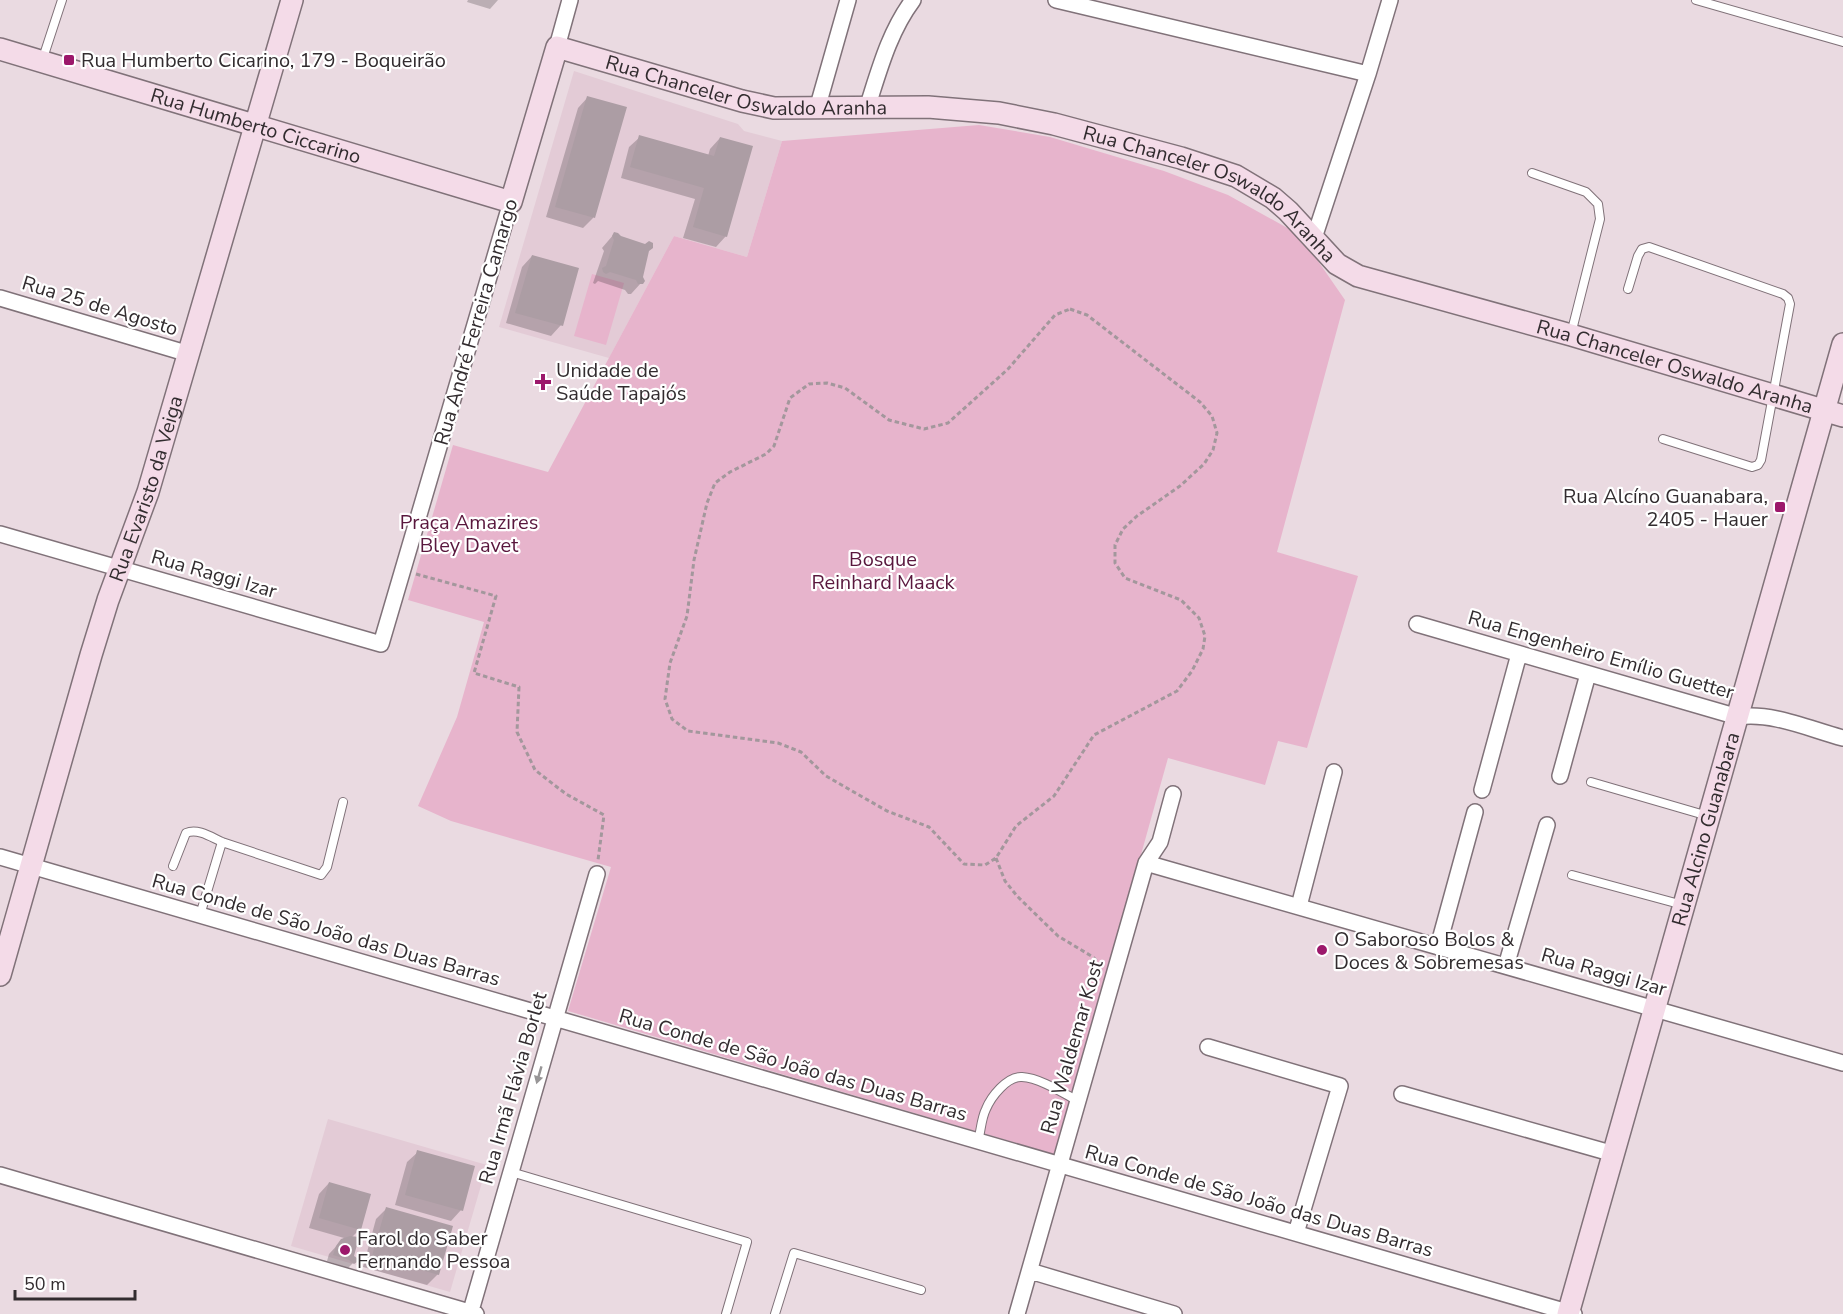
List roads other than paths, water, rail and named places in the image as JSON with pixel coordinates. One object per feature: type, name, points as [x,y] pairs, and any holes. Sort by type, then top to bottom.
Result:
[{"type":"street","name":"Rua Evaristo da Veiga","points":[[0,975],[91,655],[148,492],[292,0]]},
{"type":"street","name":"Rua André Ferreira Camargo","points":[[381,644],[570,0]]},
{"type":"street","points":[[817,109],[848,0]]},
{"type":"street","points":[[867,108],[892,34],[902,14],[913,0]]},
{"type":"street","points":[[1056,0],[1368,75]]},
{"type":"street","points":[[1314,238],[1368,75],[1390,0]]},
{"type":"street","name":"Rua Chanceler Oswaldo Aranha","points":[[556,47],[742,101],[774,108],[928,107],[960,109],[1029,118],[1199,163],[1236,176],[1273,198],[1337,264],[1358,276],[1571,335],[1834,413]]},
{"type":"street","name":"Rua Humberto Ciccarino","points":[[0,49],[511,202]]},
{"type":"street","name":"Rua 25 de Agosto","points":[[0,298],[189,354]]},
{"type":"street","name":"Rua Alcino Guanabara","points":[[1570,1314],[1738,717],[1834,413],[1843,344]]},
{"type":"street","name":"Rua Raggi Izar","points":[[0,534],[381,644]]},
{"type":"street","name":"Rua Engenheiro Emílio Guetter","points":[[1417,624],[1738,717],[1765,716],[1843,738]]},
{"type":"street","points":[[1482,790],[1519,654]]},
{"type":"street","points":[[1560,776],[1588,674]]},
{"type":"street","points":[[1299,906],[1334,771]]},
{"type":"street","name":"Rua Waldemar Kost","points":[[1017,1314],[1146,863],[1160,842],[1173,794]]},
{"type":"street","points":[[1438,947],[1475,812]]},
{"type":"street","points":[[1506,966],[1547,825]]},
{"type":"street","name":"Rua Conde de São João das Duas Barras","points":[[0,857],[1570,1314]]},
{"type":"street","name":"Rua Raggi Izar","points":[[1146,863],[1843,1063]]},
{"type":"street","name":"Rua Irmã Flávia Borlet","points":[[472,1313],[597,874]]},
{"type":"street","points":[[1209,1047],[1340,1086],[1296,1233]]},
{"type":"street","points":[[1402,1094],[1614,1154]]},
{"type":"street","points":[[0,1175],[472,1313]]},
{"type":"street","points":[[1030,1271],[1174,1314]]},
{"type":"lane","points":[[42,62],[62,0]]},
{"type":"lane","points":[[1696,0],[1843,42]]},
{"type":"lane","points":[[1532,172],[1586,192],[1598,204],[1600,219],[1571,335]]},
{"type":"lane","points":[[1628,289],[1638,256],[1642,249],[1649,247],[1782,294],[1788,298],[1790,304],[1761,460],[1758,465],[1752,467],[1664,439]]},
{"type":"lane","points":[[1592,782],[1709,816]]},
{"type":"lane","points":[[173,866],[186,833],[192,830],[321,875],[327,867],[343,802]]},
{"type":"lane","points":[[200,915],[222,842]]},
{"type":"lane","points":[[1572,875],[1684,906]]},
{"type":"lane","points":[[978,1141],[986,1109],[1002,1085],[1014,1078],[1023,1077],[1039,1082],[1078,1101]]},
{"type":"lane","points":[[511,1172],[747,1242],[726,1314]]},
{"type":"lane","points":[[775,1314],[794,1253],[921,1290]]},
{"type":"place","name":"Rua Humberto Cicarino, 179 - Boqueirão","points":[[69,60]]},
{"type":"place","name":"Unidade de Saúde Tapajós","points":[[543,382]]},
{"type":"place","name":"Rua Alcíno Guanabara, 2405 - Hauer","points":[[1780,507]]},
{"type":"place","name":"O Saboroso Bolos & Doces & Sobremesas","points":[[1322,950]]},
{"type":"place","name":"Farol do Saber Fernando Pessoa","points":[[345,1250]]},
{"type":"park label","name":"Praça Amazires Bley Davet","points":[[469,534]]},
{"type":"park label","name":"Bosque Reinhard Maack","points":[[883,570]]}]
